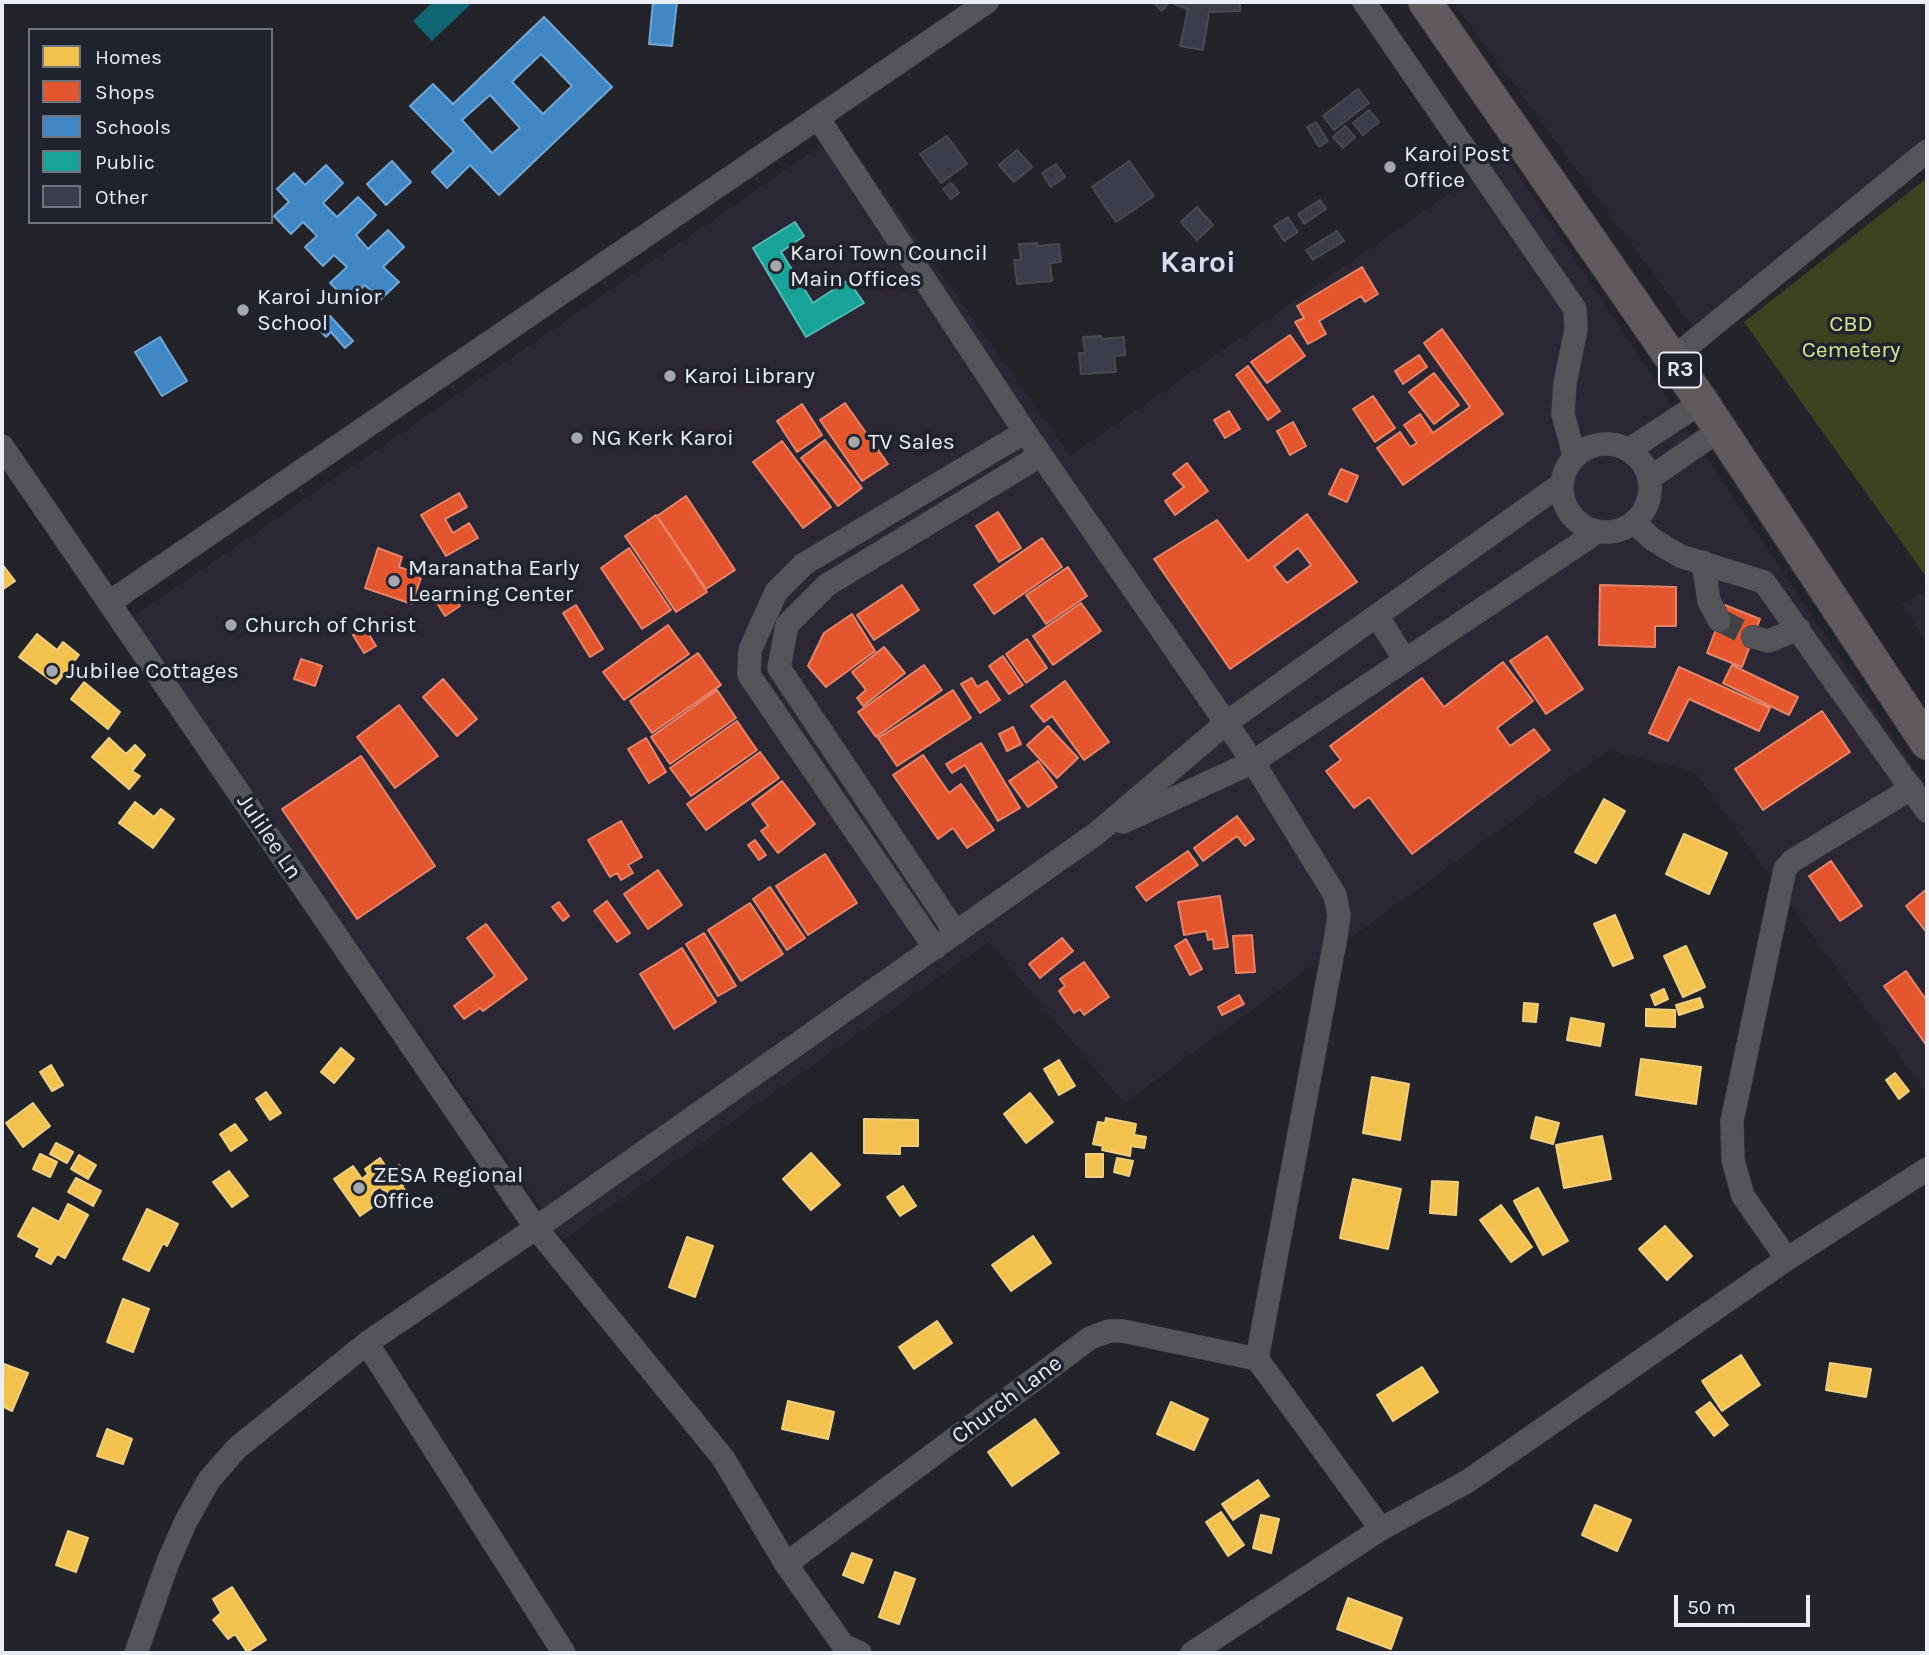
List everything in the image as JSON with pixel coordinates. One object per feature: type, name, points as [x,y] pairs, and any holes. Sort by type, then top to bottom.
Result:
[{"type":"highway","name":"R3","points":[[1425,2],[1721,429],[1927,743]]},
{"type":"street","points":[[110,602],[987,2]]},
{"type":"street","points":[[1364,2],[1575,309],[1576,330],[1563,414],[1574,455]]},
{"type":"street","points":[[818,118],[1024,432],[1253,761],[1335,895],[1339,915],[1257,1359],[1381,1529]]},
{"type":"street","points":[[1671,359],[1927,151]]},
{"type":"street","points":[[1630,449],[1702,402]]},
{"type":"street","points":[[1650,478],[1721,429]]},
{"type":"street","points":[[934,948],[749,676],[750,650],[776,592],[804,564],[1024,432]]},
{"type":"street","points":[[1601,443],[1630,449],[1643,462],[1650,478],[1650,497],[1642,514],[1619,532],[1597,532],[1577,523],[1564,506],[1560,485],[1564,468],[1574,455],[1601,443]]},
{"type":"street","name":"Julilee Ln","points":[[2,446],[536,1228],[723,1458],[786,1564],[843,1645],[860,1653]]},
{"type":"street","points":[[956,933],[779,668],[787,625],[827,585],[1041,455]]},
{"type":"street","points":[[136,1653],[168,1562],[209,1480],[237,1448],[367,1343],[536,1228],[1097,833],[1226,723],[1560,485]]},
{"type":"street","points":[[877,520],[892,546]]},
{"type":"street","points":[[1634,522],[1651,539],[1680,556],[1764,582],[1927,811]]},
{"type":"street","points":[[1097,833],[1253,761],[1597,532]]},
{"type":"street","points":[[1703,562],[1709,601],[1719,620]]},
{"type":"street","points":[[1377,616],[1405,660]]},
{"type":"street","points":[[1753,637],[1768,641],[1798,629]]},
{"type":"street","points":[[790,736],[813,720]]},
{"type":"street","points":[[1787,1259],[1743,1196],[1732,1160],[1732,1121],[1785,869],[1792,861],[1912,788]]},
{"type":"street","points":[[1192,1653],[1381,1529],[1468,1481],[1787,1259],[1927,1169]]},
{"type":"street","name":"Church Lane","points":[[786,1564],[1090,1338],[1109,1331],[1123,1332],[1257,1359]]},
{"type":"street","points":[[367,1343],[564,1653]]},
{"type":"shaded area","points":[[1453,2],[1927,2],[1927,160],[1699,336]]},
{"type":"shaded area","points":[[841,132],[1070,456],[1505,155],[1927,788],[1927,1094],[1695,772],[1609,750],[1124,1103],[989,942],[563,1240],[131,618]]},
{"type":"shaded area","points":[[1927,590],[1927,642],[1902,604]]},
{"type":"green space","name":"CBD Cemetery","points":[[1927,178],[1927,578],[1744,322]]},
{"type":"water","points":[[433,2],[473,2],[432,41],[413,21]]},
{"type":"building: Homes","points":[[2,564],[15,581],[2,590]]},
{"type":"building: Homes","name":"Jubilee Cottages","points":[[37,634],[57,650],[63,642],[79,655],[56,684],[19,657]]},
{"type":"building: Homes","name":"Jubilee Cottages","points":[[84,682],[120,712],[108,729],[71,699]]},
{"type":"building: Homes","name":"Jubilee Cottages","points":[[109,738],[126,754],[135,745],[145,755],[132,771],[140,776],[129,789],[92,757]]},
{"type":"building: Homes","points":[[1604,799],[1625,811],[1596,863],[1575,852]]},
{"type":"building: Homes","points":[[135,802],[154,817],[161,809],[174,819],[153,848],[119,823]]},
{"type":"building: Homes","points":[[1684,834],[1727,853],[1709,894],[1666,874]]},
{"type":"building: Homes","points":[[1615,915],[1633,958],[1613,966],[1594,924]]},
{"type":"building: Homes","points":[[1686,946],[1705,987],[1683,997],[1664,956]]},
{"type":"building: Homes","points":[[1664,989],[1668,999],[1655,1005],[1651,995]]},
{"type":"building: Homes","points":[[1700,998],[1703,1007],[1679,1015],[1676,1005]]},
{"type":"building: Homes","points":[[1524,1003],[1538,1004],[1536,1022],[1523,1021]]},
{"type":"building: Homes","points":[[1646,1009],[1675,1010],[1675,1027],[1646,1026]]},
{"type":"building: Homes","points":[[1571,1018],[1604,1024],[1600,1046],[1567,1040]]},
{"type":"building: Homes","points":[[341,1048],[354,1059],[334,1083],[321,1072]]},
{"type":"building: Homes","points":[[1641,1059],[1701,1067],[1696,1104],[1636,1095]]},
{"type":"building: Homes","points":[[1059,1060],[1075,1086],[1059,1095],[1044,1069]]},
{"type":"building: Homes","points":[[51,1065],[63,1085],[52,1091],[40,1072]]},
{"type":"building: Homes","points":[[1895,1073],[1909,1091],[1899,1099],[1886,1080]]},
{"type":"building: Homes","points":[[1372,1077],[1409,1084],[1400,1140],[1363,1133]]},
{"type":"building: Homes","points":[[266,1092],[281,1113],[270,1120],[256,1099]]},
{"type":"building: Homes","points":[[1030,1093],[1053,1122],[1026,1143],[1004,1114]]},
{"type":"building: Homes","points":[[33,1103],[50,1126],[23,1147],[6,1123]]},
{"type":"building: Homes","points":[[1536,1117],[1559,1123],[1553,1144],[1531,1138]]},
{"type":"building: Homes","points":[[1106,1118],[1136,1124],[1134,1135],[1146,1137],[1144,1148],[1131,1146],[1130,1156],[1102,1150],[1103,1146],[1093,1144],[1098,1122],[1105,1123]]},
{"type":"building: Homes","points":[[864,1119],[918,1120],[918,1146],[900,1146],[900,1154],[864,1153]]},
{"type":"building: Homes","points":[[235,1124],[247,1140],[231,1151],[220,1134]]},
{"type":"building: Homes","points":[[1602,1136],[1611,1179],[1564,1188],[1556,1145]]},
{"type":"building: Homes","points":[[56,1143],[73,1152],[67,1163],[50,1154]]},
{"type":"building: Homes","points":[[811,1153],[840,1185],[811,1210],[783,1179]]},
{"type":"building: Homes","points":[[40,1154],[57,1162],[50,1177],[33,1169]]},
{"type":"building: Homes","points":[[1086,1154],[1103,1154],[1103,1177],[1086,1177]]},
{"type":"building: Homes","points":[[79,1155],[96,1165],[88,1179],[71,1169]]},
{"type":"building: Homes","name":"ZESA Regional Office","points":[[380,1158],[389,1171],[399,1165],[410,1180],[402,1186],[405,1190],[393,1199],[380,1187],[372,1192],[380,1202],[360,1216],[334,1179],[353,1166],[362,1179],[368,1174],[365,1169]]},
{"type":"building: Homes","points":[[1117,1158],[1133,1161],[1129,1176],[1114,1172]]},
{"type":"building: Homes","points":[[229,1171],[248,1196],[232,1207],[213,1182]]},
{"type":"building: Homes","points":[[76,1178],[101,1191],[93,1206],[68,1192]]},
{"type":"building: Homes","points":[[1353,1179],[1401,1189],[1388,1249],[1340,1238]]},
{"type":"building: Homes","points":[[1432,1181],[1458,1182],[1456,1215],[1430,1213]]},
{"type":"building: Homes","points":[[903,1186],[916,1206],[900,1216],[887,1197]]},
{"type":"building: Homes","points":[[1538,1188],[1568,1241],[1543,1255],[1514,1201]]},
{"type":"building: Homes","points":[[68,1204],[88,1215],[65,1258],[57,1254],[51,1264],[36,1256],[40,1248],[18,1236],[33,1208],[59,1222]]},
{"type":"building: Homes","points":[[1501,1205],[1532,1247],[1511,1262],[1480,1220]]},
{"type":"building: Homes","points":[[147,1209],[178,1224],[167,1246],[163,1243],[149,1271],[123,1259]]},
{"type":"building: Homes","points":[[1665,1226],[1692,1256],[1667,1280],[1639,1249]]},
{"type":"building: Homes","points":[[1033,1236],[1051,1263],[1011,1291],[992,1265]]},
{"type":"building: Homes","points":[[687,1237],[713,1246],[695,1297],[669,1287]]},
{"type":"building: Homes","points":[[123,1299],[149,1309],[133,1352],[107,1342]]},
{"type":"building: Homes","points":[[937,1321],[952,1343],[914,1369],[899,1347]]},
{"type":"building: Homes","points":[[1741,1355],[1760,1385],[1722,1411],[1702,1381]]},
{"type":"building: Homes","points":[[1830,1363],[1871,1369],[1866,1397],[1826,1390]]},
{"type":"building: Homes","points":[[4,1364],[28,1373],[12,1411],[2,1406]]},
{"type":"building: Homes","points":[[1422,1367],[1438,1392],[1393,1421],[1377,1395]]},
{"type":"building: Homes","points":[[788,1401],[834,1412],[828,1439],[782,1429]]},
{"type":"building: Homes","points":[[1171,1402],[1208,1419],[1194,1450],[1157,1434]]},
{"type":"building: Homes","points":[[1710,1402],[1728,1425],[1714,1436],[1696,1412]]},
{"type":"building: Homes","points":[[1035,1419],[1059,1453],[1012,1486],[988,1452]]},
{"type":"building: Homes","points":[[107,1429],[132,1439],[123,1464],[97,1456]]},
{"type":"building: Homes","points":[[1258,1480],[1269,1496],[1233,1520],[1222,1504]]},
{"type":"building: Homes","points":[[1595,1505],[1631,1520],[1617,1551],[1582,1535]]},
{"type":"building: Homes","points":[[1221,1512],[1244,1545],[1228,1556],[1206,1522]]},
{"type":"building: Homes","points":[[1261,1515],[1279,1519],[1271,1553],[1253,1548]]},
{"type":"building: Homes","points":[[68,1531],[88,1538],[76,1572],[56,1565]]},
{"type":"building: Homes","points":[[852,1553],[872,1560],[863,1583],[843,1575]]},
{"type":"building: Homes","points":[[895,1572],[915,1579],[899,1624],[879,1617]]},
{"type":"building: Homes","points":[[232,1587],[266,1640],[247,1652],[235,1634],[228,1639],[213,1620],[221,1613],[213,1599]]},
{"type":"building: Homes","points":[[1348,1598],[1402,1618],[1391,1649],[1337,1629]]},
{"type":"building: Shops","points":[[1362,267],[1378,294],[1365,302],[1361,296],[1319,321],[1326,334],[1308,344],[1295,322],[1304,318],[1297,306]]},
{"type":"building: Shops","points":[[1442,329],[1503,414],[1403,485],[1377,448],[1400,432],[1410,447],[1417,443],[1404,425],[1420,414],[1433,433],[1470,407],[1424,343]]},
{"type":"building: Shops","points":[[1290,335],[1305,356],[1267,383],[1251,362]]},
{"type":"building: Shops","points":[[1419,355],[1427,367],[1403,384],[1395,371]]},
{"type":"building: Shops","points":[[1248,366],[1280,411],[1268,420],[1236,375]]},
{"type":"building: Shops","points":[[1434,373],[1459,405],[1434,424],[1409,392]]},
{"type":"building: Shops","points":[[1373,396],[1395,428],[1375,442],[1353,409]]},
{"type":"building: Shops","name":"TV Sales","points":[[845,403],[888,464],[862,481],[820,420]]},
{"type":"building: Shops","points":[[802,404],[822,435],[797,452],[777,421]]},
{"type":"building: Shops","points":[[1229,411],[1240,429],[1225,438],[1214,420]]},
{"type":"building: Shops","points":[[1293,422],[1306,446],[1290,455],[1277,431]]},
{"type":"building: Shops","points":[[825,440],[862,488],[838,506],[801,458]]},
{"type":"building: Shops","points":[[782,441],[831,507],[803,528],[753,462]]},
{"type":"building: Shops","points":[[1187,463],[1208,491],[1175,515],[1165,501],[1184,487],[1173,474]]},
{"type":"building: Shops","points":[[1341,469],[1358,476],[1347,502],[1329,494]]},
{"type":"building: Shops","points":[[459,493],[467,507],[445,519],[453,533],[469,523],[478,538],[446,556],[421,515]]},
{"type":"building: Shops","points":[[686,496],[735,570],[706,589],[657,516]]},
{"type":"building: Shops","points":[[998,512],[1021,548],[999,562],[976,526]]},
{"type":"building: Shops","points":[[1307,514],[1357,582],[1230,669],[1154,559],[1217,520],[1248,561]],"holes":[[[1298,548],[1311,565],[1287,583],[1274,567]]]},
{"type":"building: Shops","points":[[656,515],[707,592],[676,612],[625,536]]},
{"type":"building: Shops","points":[[1042,538],[1062,567],[994,614],[974,585]]},
{"type":"building: Shops","name":"Maranatha Early Learning Center","points":[[378,548],[402,557],[399,567],[422,575],[412,604],[365,588]]},
{"type":"building: Shops","points":[[629,548],[671,610],[642,629],[601,568]]},
{"type":"building: Shops","points":[[1068,567],[1087,596],[1046,624],[1026,595]]},
{"type":"building: Shops","points":[[902,585],[919,610],[874,640],[857,615]]},
{"type":"building: Shops","points":[[1600,585],[1676,587],[1676,626],[1655,626],[1655,647],[1599,645]]},
{"type":"building: Shops","points":[[453,594],[460,606],[445,616],[437,603]]},
{"type":"building: Shops","points":[[1081,603],[1101,631],[1053,665],[1033,636]]},
{"type":"building: Shops","points":[[576,605],[603,649],[590,657],[563,613]]},
{"type":"building: Shops","points":[[1725,605],[1760,619],[1742,667],[1707,653]]},
{"type":"building: Shops","points":[[852,614],[875,651],[826,687],[808,666],[824,633]]},
{"type":"building: Shops","points":[[668,625],[689,654],[624,700],[603,672]]},
{"type":"building: Shops","points":[[365,628],[376,646],[364,653],[353,635]]},
{"type":"building: Shops","points":[[1547,636],[1583,689],[1546,714],[1510,661]]},
{"type":"building: Shops","points":[[1027,639],[1047,668],[1026,683],[1006,654]]},
{"type":"building: Shops","points":[[884,647],[905,673],[863,706],[857,698],[866,690],[852,672]]},
{"type":"building: Shops","points":[[698,653],[721,685],[652,733],[630,701]]},
{"type":"building: Shops","points":[[1003,656],[1023,685],[1009,694],[989,666]]},
{"type":"building: Shops","points":[[301,659],[322,666],[315,686],[294,679]]},
{"type":"building: Shops","points":[[1503,662],[1533,701],[1497,728],[1510,746],[1534,729],[1550,750],[1412,854],[1369,797],[1354,808],[1326,771],[1341,760],[1330,746],[1422,678],[1444,707]]},
{"type":"building: Shops","points":[[924,665],[942,690],[876,737],[858,712]]},
{"type":"building: Shops","points":[[1732,665],[1798,697],[1789,715],[1723,683]]},
{"type":"building: Shops","points":[[1679,667],[1770,708],[1759,731],[1689,699],[1668,741],[1649,733]]},
{"type":"building: Shops","points":[[972,678],[977,687],[987,681],[1000,700],[980,713],[961,684]]},
{"type":"building: Shops","points":[[443,679],[477,719],[457,736],[423,697]]},
{"type":"building: Shops","points":[[1065,681],[1109,742],[1084,760],[1052,716],[1044,722],[1031,706]]},
{"type":"building: Shops","points":[[717,690],[736,718],[670,764],[651,737]]},
{"type":"building: Shops","points":[[953,690],[971,718],[897,766],[878,738]]},
{"type":"building: Shops","points":[[399,705],[438,756],[395,788],[357,737]]},
{"type":"building: Shops","points":[[1822,711],[1850,752],[1763,810],[1735,769]]},
{"type":"building: Shops","points":[[737,721],[757,750],[691,796],[670,768]]},
{"type":"building: Shops","points":[[1048,726],[1078,758],[1057,778],[1027,745]]},
{"type":"building: Shops","points":[[1013,727],[1021,744],[1007,751],[999,734]]},
{"type":"building: Shops","points":[[646,738],[666,772],[649,783],[628,749]]},
{"type":"building: Shops","points":[[981,743],[1020,808],[998,821],[965,765],[952,773],[946,764]]},
{"type":"building: Shops","points":[[760,752],[779,778],[706,830],[687,804]]},
{"type":"building: Shops","points":[[923,755],[949,793],[961,784],[994,830],[967,848],[953,828],[938,839],[893,775]]},
{"type":"building: Shops","points":[[361,756],[435,866],[357,919],[282,809]]},
{"type":"building: Shops","points":[[1038,761],[1057,787],[1028,807],[1009,781]]},
{"type":"building: Shops","points":[[782,781],[815,824],[778,853],[761,831],[768,826],[752,804]]},
{"type":"building: Shops","points":[[1237,816],[1254,839],[1245,846],[1237,836],[1203,861],[1194,848]]},
{"type":"building: Shops","points":[[621,821],[642,857],[628,865],[633,873],[621,880],[617,873],[610,877],[588,840]]},
{"type":"building: Shops","points":[[755,840],[766,855],[759,860],[748,845]]},
{"type":"building: Shops","points":[[1188,851],[1198,865],[1146,901],[1136,887]]},
{"type":"building: Shops","points":[[825,854],[857,903],[808,935],[776,886]]},
{"type":"building: Shops","points":[[1831,861],[1862,906],[1840,921],[1809,876]]},
{"type":"building: Shops","points":[[658,870],[682,905],[648,929],[624,894]]},
{"type":"building: Shops","points":[[770,887],[805,938],[787,950],[753,899]]},
{"type":"building: Shops","points":[[1927,889],[1927,933],[1906,906]]},
{"type":"building: Shops","points":[[1220,896],[1228,947],[1214,949],[1213,939],[1208,940],[1206,931],[1184,935],[1178,902]]},
{"type":"building: Shops","points":[[607,901],[630,933],[617,942],[594,911]]},
{"type":"building: Shops","points":[[559,902],[569,916],[563,921],[552,907]]},
{"type":"building: Shops","points":[[750,903],[783,954],[741,981],[708,930]]},
{"type":"building: Shops","points":[[486,924],[527,979],[483,1011],[480,1008],[464,1019],[454,1006],[495,976],[467,938]]},
{"type":"building: Shops","points":[[704,933],[736,986],[718,996],[686,944]]},
{"type":"building: Shops","points":[[1252,935],[1255,972],[1236,973],[1233,936]]},
{"type":"building: Shops","points":[[1062,938],[1073,951],[1040,978],[1029,964]]},
{"type":"building: Shops","points":[[1186,939],[1202,969],[1190,975],[1175,946]]},
{"type":"building: Shops","points":[[682,948],[716,1002],[674,1029],[640,974]]},
{"type":"building: Shops","points":[[1084,962],[1109,997],[1084,1015],[1080,1009],[1074,1013],[1059,991],[1065,986],[1060,979]]},
{"type":"building: Shops","points":[[1906,971],[1927,1001],[1927,1046],[1884,986]]},
{"type":"building: Shops","points":[[1239,995],[1244,1004],[1222,1015],[1218,1007]]},
{"type":"building: Schools","points":[[653,2],[677,2],[672,46],[649,44]]},
{"type":"building: Schools","points":[[544,17],[612,87],[499,195],[470,165],[447,188],[432,172],[454,151],[410,106],[433,84],[453,104]],"holes":[[[541,54],[572,86],[543,114],[512,82]],[[490,95],[520,128],[492,153],[462,120]]]},
{"type":"building: Schools","points":[[392,161],[411,182],[386,205],[367,184]]},
{"type":"building: Schools","points":[[326,165],[343,183],[323,203],[337,217],[358,197],[376,215],[356,235],[368,249],[388,230],[404,247],[383,267],[399,282],[380,300],[365,285],[348,301],[330,283],[347,267],[334,255],[323,266],[305,247],[317,236],[303,222],[291,234],[274,216],[289,202],[277,189],[294,173],[305,185]]},
{"type":"building: Schools","points":[[330,316],[353,341],[345,348],[331,332],[326,337],[317,327]]},
{"type":"building: Schools","points":[[160,337],[187,381],[162,396],[135,352]]},
{"type":"building: Public","name":"Karoi Town Council Main Offices","points":[[795,222],[804,236],[781,252],[813,303],[848,280],[864,303],[806,337],[753,248]]},
{"type":"building: Other","points":[[1153,2],[1169,2],[1162,11]]},
{"type":"building: Other","points":[[1169,2],[1240,2],[1240,11],[1209,12],[1203,50],[1180,46],[1188,9]]},
{"type":"building: Other","points":[[1358,89],[1369,103],[1334,130],[1323,116]]},
{"type":"building: Other","points":[[1369,110],[1379,122],[1363,135],[1353,123]]},
{"type":"building: Other","points":[[1316,122],[1328,141],[1319,147],[1307,127]]},
{"type":"building: Other","points":[[1345,126],[1355,137],[1343,148],[1333,137]]},
{"type":"building: Other","points":[[947,136],[967,164],[941,183],[920,154]]},
{"type":"building: Other","points":[[1017,150],[1032,167],[1014,182],[999,165]]},
{"type":"building: Other","points":[[1129,161],[1154,196],[1116,222],[1092,187]]},
{"type":"building: Other","points":[[1056,164],[1065,177],[1051,187],[1042,173]]},
{"type":"building: Other","points":[[951,183],[959,193],[951,199],[943,189]]},
{"type":"building: Other","points":[[1320,200],[1326,209],[1304,224],[1298,214]]},
{"type":"building: Other","points":[[1197,207],[1213,225],[1197,240],[1181,222]]},
{"type":"building: Other","points":[[1288,217],[1298,232],[1284,241],[1274,226]]},
{"type":"building: Other","points":[[1337,231],[1344,241],[1313,260],[1306,250]]},
{"type":"building: Other","points":[[1037,243],[1037,246],[1059,244],[1061,262],[1050,263],[1052,281],[1017,284],[1014,260],[1021,260],[1019,244]]},
{"type":"building: Other","points":[[1101,336],[1101,339],[1124,337],[1125,355],[1114,356],[1116,372],[1081,374],[1079,353],[1085,353],[1083,337]]},
{"type":"tunnel","points":[[1719,620],[1753,637]]},
{"type":"place","name":"Karoi Post Office","points":[[1390,167]]},
{"type":"place","name":"Karoi Town Council Main Offices","points":[[776,266]]},
{"type":"place","name":"Karoi Junior School","points":[[243,310]]},
{"type":"place","name":"Karoi Library","points":[[670,376]]},
{"type":"place","name":"NG Kerk Karoi","points":[[577,438]]},
{"type":"place","name":"TV Sales","points":[[854,442]]},
{"type":"place","name":"Maranatha Early Learning Center","points":[[394,581]]},
{"type":"place","name":"Church of Christ","points":[[231,625]]},
{"type":"place","name":"Jubilee Cottages","points":[[52,671]]},
{"type":"place","name":"ZESA Regional Office","points":[[359,1188]]},
{"type":"district","name":"Karoi","points":[[1198,263]]}]
